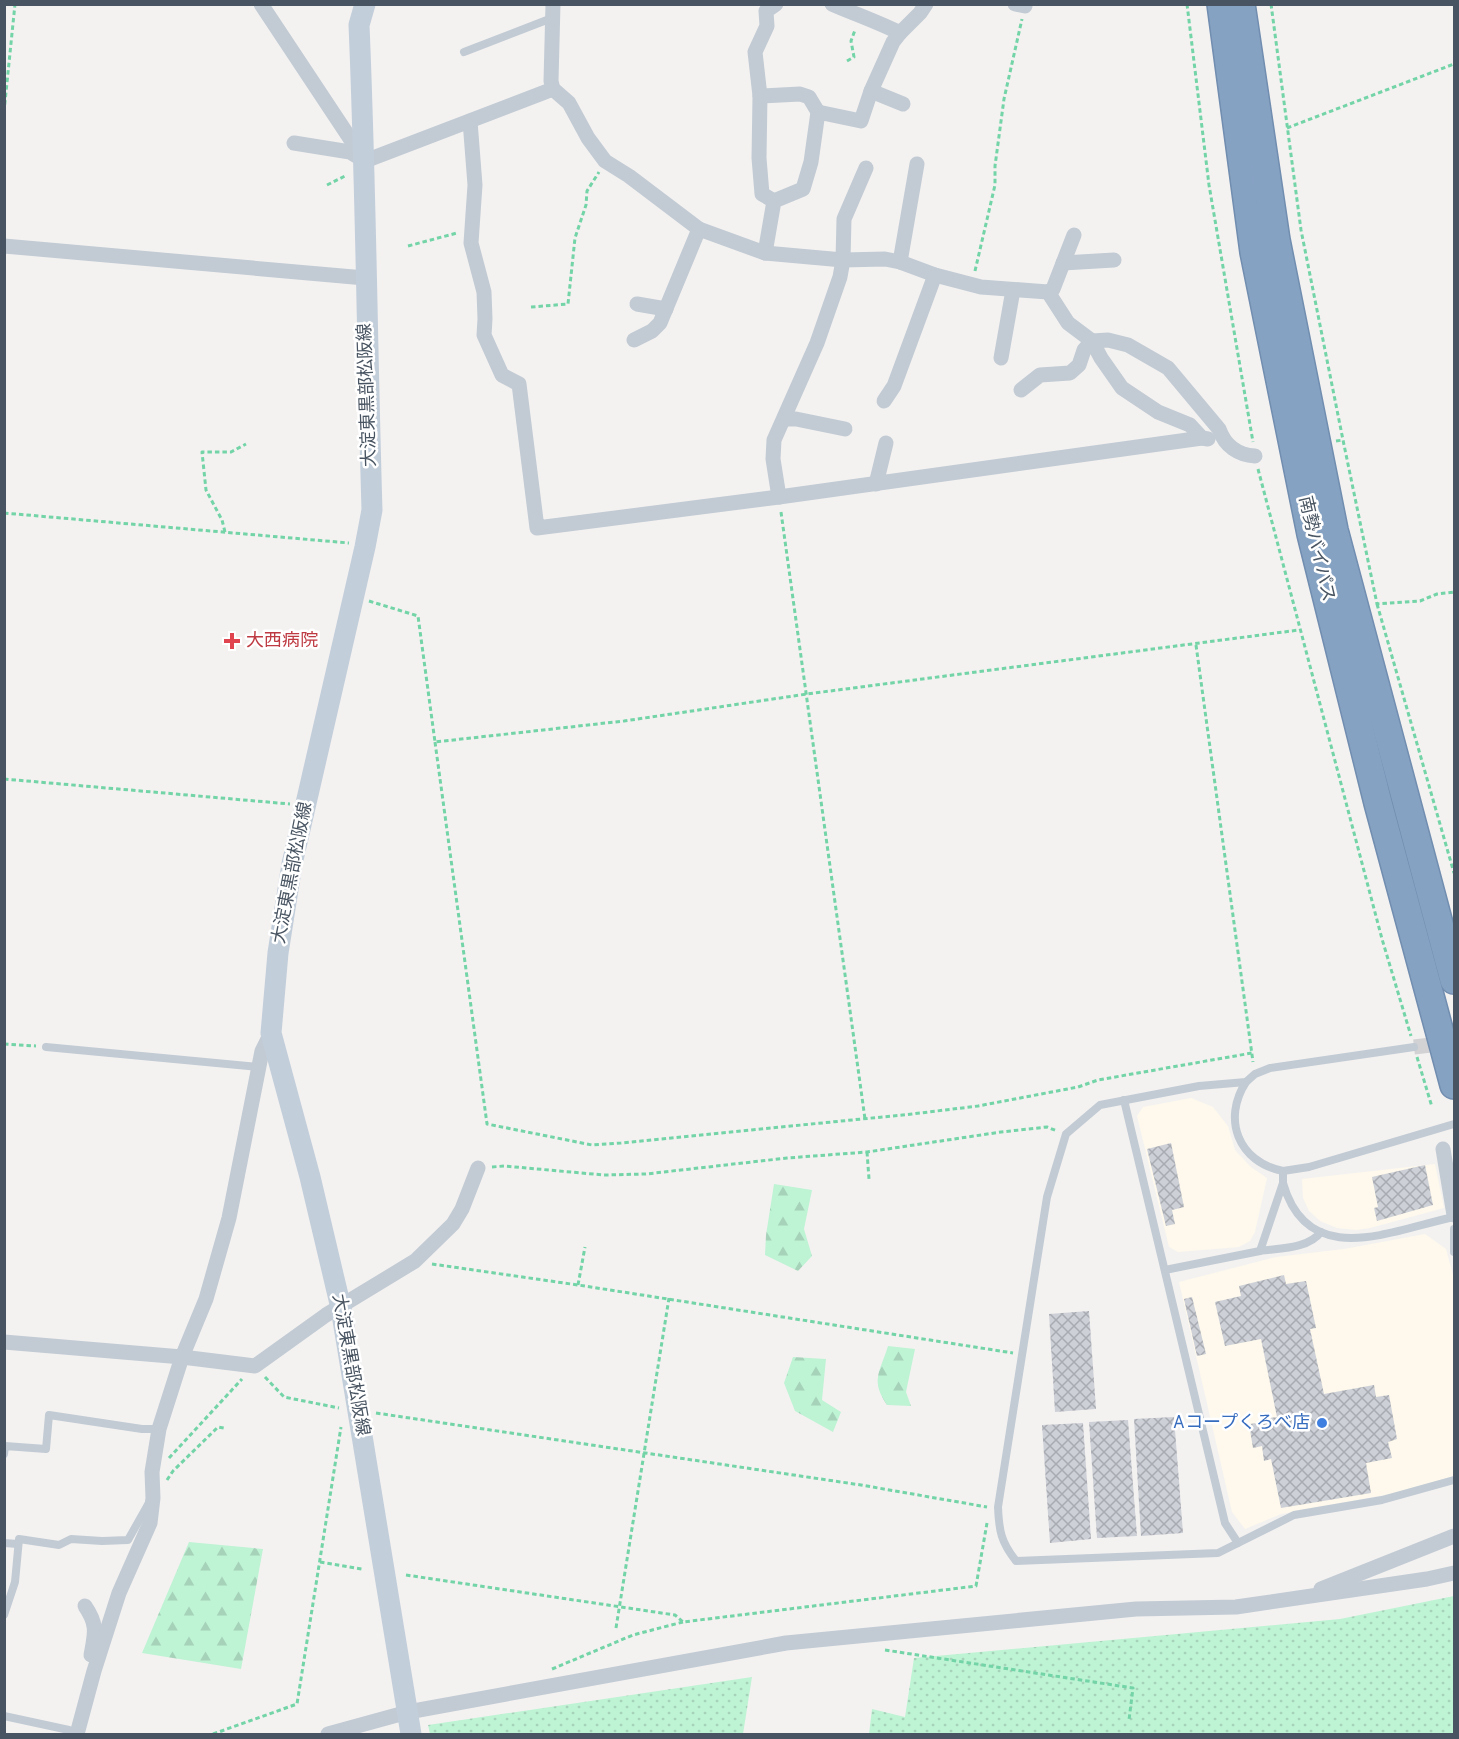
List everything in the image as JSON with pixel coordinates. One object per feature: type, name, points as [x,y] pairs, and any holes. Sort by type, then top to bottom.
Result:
[{"type":"highway","name":"南勢バイパス","points":[[1232,14],[1334,530],[1404,798],[1455,980]]},
{"type":"highway","name":"南勢バイパス","points":[[1232,14],[1254,252],[1311,534],[1378,803],[1455,1085]]},
{"type":"main road","name":"大淀東黒部松阪線","points":[[360,7],[372,510],[292,864],[278,953],[271,1033],[310,1177],[341,1308],[354,1415],[410,1724]]},
{"type":"street","points":[[261,4],[365,161]]},
{"type":"street","points":[[832,4],[872,19],[900,33]]},
{"type":"street","points":[[818,112],[861,121],[871,91],[893,42],[926,4]]},
{"type":"street","points":[[768,6],[767,26],[755,52],[760,96],[759,158],[762,194],[774,201]]},
{"type":"street","points":[[552,11],[551,81],[553,89],[570,103],[588,138],[605,161],[629,176],[699,229],[765,253],[843,260],[885,259],[972,285],[1048,292],[1053,289],[1074,235]]},
{"type":"street","points":[[365,161],[553,89]]},
{"type":"street","points":[[871,91],[903,104]]},
{"type":"street","points":[[760,96],[800,94],[809,97],[818,112],[811,162],[803,189],[774,201]]},
{"type":"street","points":[[470,121],[475,185],[470,229],[471,243],[483,292],[484,335],[502,375],[519,384],[537,528],[876,484],[1202,438],[1223,440]]},
{"type":"street","points":[[294,143],[350,152],[365,161]]},
{"type":"street","points":[[900,262],[917,164]]},
{"type":"street","points":[[779,497],[773,459],[774,440],[816,343],[840,277],[843,260],[844,219],[866,168]]},
{"type":"street","points":[[765,253],[774,201]]},
{"type":"street","points":[[634,340],[652,331],[660,323],[699,229]]},
{"type":"street","points":[[4,246],[365,278]]},
{"type":"street","points":[[1063,264],[1114,260]]},
{"type":"street","points":[[884,401],[894,386],[935,275]]},
{"type":"street","points":[[1001,358],[1014,290]]},
{"type":"street","points":[[1048,292],[1068,323],[1092,341],[1122,388],[1158,411],[1190,425],[1202,438]]},
{"type":"street","points":[[637,304],[666,309]]},
{"type":"street","points":[[1021,390],[1040,375],[1070,373],[1079,365],[1084,350],[1092,341],[1108,340],[1128,345],[1168,368],[1219,429],[1223,440],[1242,455],[1255,456]]},
{"type":"street","points":[[784,419],[796,419],[845,429]]},
{"type":"street","points":[[876,484],[886,443]]},
{"type":"street","points":[[71,1733],[119,1593],[150,1523],[153,1498],[152,1472],[159,1429],[182,1357],[206,1299],[229,1218],[258,1068],[262,1051],[271,1033]]},
{"type":"street","points":[[1443,1149],[1455,1216]]},
{"type":"street","points":[[4,1342],[182,1357],[255,1366],[326,1315],[415,1262],[453,1224],[462,1209],[478,1168]]},
{"type":"street","points":[[1295,1599],[1455,1536]]},
{"type":"street","points":[[328,1734],[410,1724],[786,1643],[1136,1609],[1236,1607],[1427,1580],[1455,1573]]},
{"type":"street","points":[[85,1606],[93,1618],[95,1630],[90,1658],[94,1671]]},
{"type":"lane","points":[[464,52],[552,11]]},
{"type":"lane","points":[[46,1047],[258,1068]]},
{"type":"lane","points":[[1414,1047],[1309,1061],[1270,1068],[1254,1074],[1246,1082],[1235,1106],[1239,1138],[1249,1154],[1260,1163],[1270,1168],[1283,1170],[1309,1167],[1455,1124]]},
{"type":"lane","points":[[1246,1082],[1200,1086],[1100,1105],[1066,1134],[1047,1197],[998,1507],[999,1531],[1005,1547],[1016,1561],[1218,1553],[1294,1515],[1382,1500],[1455,1479]]},
{"type":"lane","points":[[1124,1100],[1225,1523],[1238,1543]]},
{"type":"lane","points":[[1283,1170],[1283,1183],[1287,1198],[1293,1207],[1303,1219],[1332,1237],[1355,1239],[1455,1216]]},
{"type":"lane","points":[[1260,1251],[1283,1183]]},
{"type":"lane","points":[[1455,1229],[1455,1252]]},
{"type":"lane","points":[[1165,1270],[1307,1244],[1321,1232]]},
{"type":"lane","points":[[4,1455],[5,1446],[46,1449],[49,1415],[142,1429],[159,1429]]},
{"type":"lane","points":[[4,1615],[15,1582],[19,1539],[59,1545],[71,1539],[102,1541],[128,1539],[146,1506],[153,1498]]},
{"type":"lane","points":[[4,1544],[18,1544]]},
{"type":"lane","points":[[4,1716],[22,1718],[71,1733]]},
{"type":"path","points":[[4,111],[15,4]]},
{"type":"path","points":[[1187,4],[1209,184],[1255,456],[1382,939],[1432,1107]]},
{"type":"path","points":[[1271,4],[1301,230],[1377,604],[1455,873]]},
{"type":"path","points":[[972,285],[995,185],[995,166],[1004,99],[1020,5]]},
{"type":"path","points":[[847,61],[854,57],[851,41],[860,16]]},
{"type":"path","points":[[1287,128],[1455,64]]},
{"type":"path","points":[[531,307],[568,304],[575,238],[586,205],[587,191],[605,161]]},
{"type":"path","points":[[408,246],[470,229]]},
{"type":"path","points":[[1332,442],[1343,440]]},
{"type":"path","points":[[225,532],[222,520],[206,490],[202,452],[231,452],[246,444]]},
{"type":"path","points":[[779,497],[865,1119]]},
{"type":"path","points":[[4,513],[353,544],[365,547]]},
{"type":"path","points":[[1377,604],[1420,601],[1437,594],[1455,592]]},
{"type":"path","points":[[353,596],[418,616],[487,1124],[592,1145],[978,1106],[1078,1087],[1098,1080],[1251,1053]]},
{"type":"path","points":[[435,742],[624,721],[807,694],[1299,630]]},
{"type":"path","points":[[1196,645],[1254,1074]]},
{"type":"path","points":[[4,779],[305,805]]},
{"type":"path","points":[[4,1044],[46,1047]]},
{"type":"path","points":[[478,1168],[504,1166],[604,1175],[646,1174],[787,1158],[867,1152],[1047,1127],[1066,1134]]},
{"type":"path","points":[[867,1152],[869,1179]]},
{"type":"path","points":[[578,1285],[585,1247]]},
{"type":"path","points":[[415,1262],[669,1298],[1023,1354]]},
{"type":"path","points":[[616,1628],[669,1298]]},
{"type":"path","points":[[152,1472],[158,1470],[255,1366],[284,1397],[339,1408],[354,1415]]},
{"type":"path","points":[[213,1734],[297,1704],[342,1421],[354,1415],[374,1413],[998,1507]]},
{"type":"path","points":[[153,1498],[173,1471],[218,1427],[224,1428]]},
{"type":"path","points":[[549,1670],[633,1635],[683,1622],[976,1586],[988,1520],[998,1507]]},
{"type":"path","points":[[319,1562],[362,1569]]},
{"type":"path","points":[[406,1575],[620,1605],[675,1615],[683,1622]]},
{"type":"path","points":[[883,1650],[1133,1688],[1129,1720]]},
{"type":"shaded area","points":[[1191,1098],[1213,1107],[1228,1126],[1235,1150],[1251,1167],[1267,1178],[1255,1232],[1250,1241],[1239,1247],[1178,1252],[1169,1247],[1137,1116],[1143,1107]]},
{"type":"shaded area","points":[[1435,1164],[1444,1208],[1370,1228],[1356,1230],[1337,1228],[1320,1221],[1309,1211],[1303,1198],[1302,1179]]},
{"type":"shaded area","points":[[1425,1234],[1446,1249],[1454,1279],[1454,1476],[1395,1493],[1281,1514],[1245,1529],[1232,1512],[1179,1282],[1276,1257],[1344,1249]]},
{"type":"green space","points":[[774,1184],[812,1190],[804,1229],[812,1256],[798,1271],[765,1255]]},
{"type":"green space","points":[[888,1346],[915,1349],[906,1392],[911,1406],[887,1405],[879,1389],[878,1376]]},
{"type":"green space","points":[[793,1357],[826,1359],[822,1400],[841,1412],[833,1432],[795,1411],[784,1383]]},
{"type":"green space","points":[[189,1542],[263,1549],[241,1669],[142,1653]]},
{"type":"green space","points":[[1454,1596],[1454,1733],[869,1734],[872,1709],[905,1717],[914,1658],[1340,1619]]},
{"type":"green space","points":[[752,1677],[743,1734],[430,1734],[428,1725]]},
{"type":"building","points":[[1171,1143],[1184,1207],[1172,1210],[1175,1224],[1166,1226],[1147,1149]]},
{"type":"building","points":[[1425,1165],[1433,1205],[1377,1221],[1374,1208],[1378,1207],[1372,1177]]},
{"type":"building","points":[[1284,1275],[1286,1284],[1306,1281],[1316,1328],[1310,1329],[1324,1394],[1374,1385],[1376,1397],[1389,1395],[1397,1439],[1388,1442],[1392,1458],[1366,1463],[1371,1493],[1281,1508],[1271,1459],[1264,1461],[1262,1446],[1253,1448],[1249,1424],[1268,1422],[1270,1418],[1277,1417],[1261,1339],[1225,1346],[1215,1302],[1241,1296],[1239,1286]]},
{"type":"building","points":[[1192,1297],[1206,1354],[1197,1356],[1184,1299]]},
{"type":"building","points":[[1089,1311],[1096,1409],[1055,1412],[1049,1314]]},
{"type":"building","points":[[1174,1417],[1183,1533],[1141,1536],[1134,1419]]},
{"type":"building","points":[[1128,1420],[1137,1536],[1097,1538],[1089,1422]]},
{"type":"building","points":[[1083,1423],[1091,1539],[1050,1543],[1042,1425]]},
{"type":"tunnel","points":[[1414,1047],[1449,1043]]},
{"type":"place","name":"大西病院","points":[[232,641]]},
{"type":"place","name":"Aコープくろべ店","points":[[1322,1423]]}]
